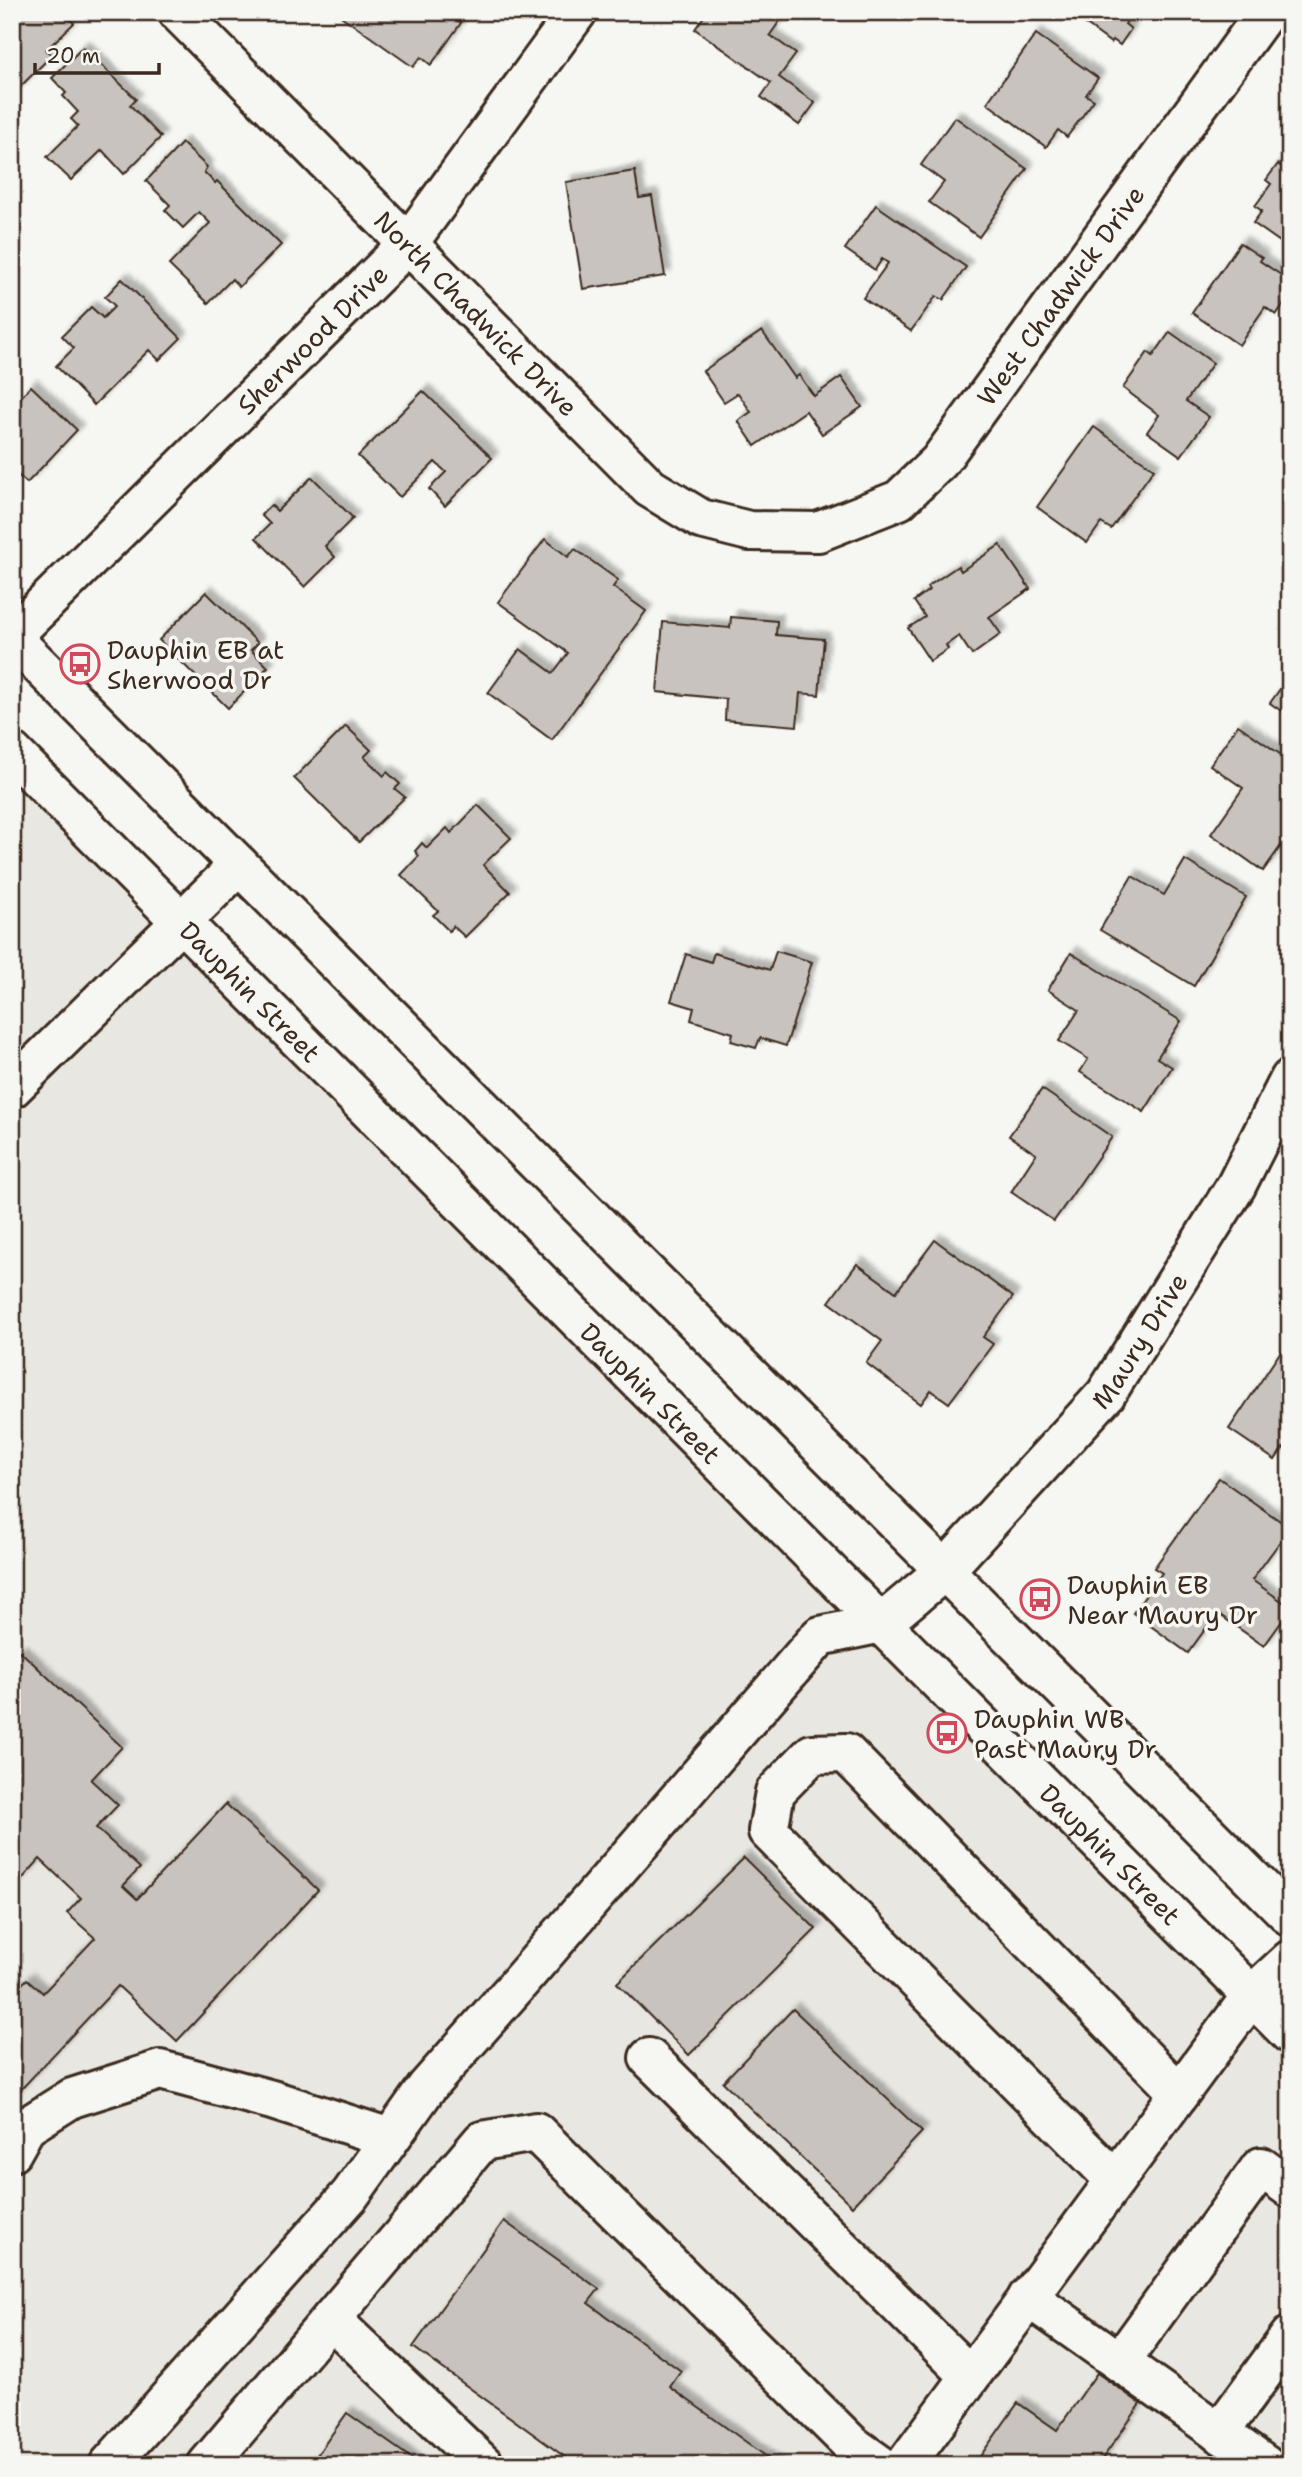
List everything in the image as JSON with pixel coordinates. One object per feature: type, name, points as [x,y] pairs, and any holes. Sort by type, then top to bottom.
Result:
[{"type":"main road","name":"North Chadwick Drive","points":[[177,12],[650,488],[701,519],[749,531],[818,532]]},
{"type":"main road","name":"Sherwood Drive","points":[[12,637],[407,245],[577,12]]},
{"type":"main road","name":"West Chadwick Drive","points":[[818,532],[899,500],[939,462],[1266,12]]},
{"type":"main road","points":[[12,637],[1290,1916]]},
{"type":"main road","name":"Dauphin Street","points":[[12,752],[1290,2034]]},
{"type":"main road","points":[[12,1088],[239,865]]},
{"type":"main road","name":"Maury Drive","points":[[882,1623],[944,1571],[1106,1394],[1236,1186],[1290,1079]]},
{"type":"main road","points":[[109,2465],[349,2195],[427,2087],[820,1636],[882,1623]]},
{"type":"main road","points":[[1115,2180],[768,1831],[775,1792],[812,1754],[846,1753],[1179,2093]]},
{"type":"main road","points":[[905,2465],[1252,1995],[1290,1960]]},
{"type":"main road","points":[[649,2057],[970,2376]]},
{"type":"main road","points":[[12,2152],[26,2127],[72,2098],[160,2070],[272,2100],[390,2138]]},
{"type":"main road","points":[[207,2465],[482,2141],[537,2132],[852,2445],[880,2465]]},
{"type":"main road","points":[[1120,2362],[1261,2168],[1290,2188]]},
{"type":"main road","points":[[1028,2297],[1265,2465]]},
{"type":"main road","points":[[331,2319],[484,2465]]},
{"type":"main road","points":[[1219,2433],[1290,2336]]},
{"type":"shaded area","points":[[12,721],[1290,2031],[1290,2465],[12,2465]]},
{"type":"building","points":[[12,12],[62,12],[74,23],[46,50],[52,55],[12,95]]},
{"type":"building","points":[[424,12],[428,15],[430,12],[448,12],[461,23],[431,65],[421,57],[413,67],[338,14]]},
{"type":"building","points":[[707,12],[786,12],[770,35],[796,54],[779,77],[815,103],[799,125],[761,97],[771,83],[695,29]]},
{"type":"building","points":[[1069,12],[1133,12],[1125,24],[1131,29],[1120,45],[1113,40],[1111,43]]},
{"type":"building","points":[[1036,34],[1098,78],[1086,95],[1094,100],[1067,137],[1058,130],[1046,147],[987,103]]},
{"type":"building","points":[[83,47],[136,99],[130,105],[161,137],[124,174],[102,150],[71,180],[47,157],[78,126],[71,119],[78,112],[63,96],[66,93],[52,78]]},
{"type":"building","points":[[955,117],[1027,169],[979,237],[929,202],[944,182],[921,165]]},
{"type":"building","points":[[182,143],[207,167],[204,172],[215,183],[217,181],[281,245],[239,287],[232,279],[208,303],[169,265],[210,223],[199,212],[183,228],[165,210],[170,205],[146,181]]},
{"type":"building","points":[[1290,159],[1290,240],[1286,246],[1253,223],[1262,211],[1255,206],[1271,184],[1266,180],[1278,164],[1283,168]]},
{"type":"building","points":[[635,171],[639,198],[652,196],[665,276],[583,289],[566,182]]},
{"type":"building","points":[[876,205],[966,267],[943,300],[936,296],[911,331],[863,298],[888,263],[882,259],[875,270],[845,249]]},
{"type":"building","points":[[1240,243],[1262,258],[1260,261],[1290,281],[1290,295],[1276,315],[1265,307],[1239,345],[1192,313]]},
{"type":"building","points":[[122,279],[181,338],[159,360],[149,350],[94,405],[56,366],[74,348],[62,336],[91,307],[103,318],[115,306],[105,297]]},
{"type":"building","points":[[762,331],[795,378],[799,375],[814,396],[841,377],[862,407],[822,434],[806,411],[755,446],[738,421],[751,412],[738,393],[724,402],[703,371]]},
{"type":"building","points":[[1170,332],[1213,363],[1186,401],[1209,417],[1181,456],[1147,432],[1159,415],[1123,388],[1148,352],[1153,356]]},
{"type":"building","points":[[31,386],[77,430],[27,483],[12,470],[12,407]]},
{"type":"building","points":[[423,391],[492,458],[445,506],[429,489],[446,472],[435,462],[400,497],[358,456]]},
{"type":"building","points":[[1094,427],[1154,469],[1111,529],[1101,523],[1087,543],[1037,507]]},
{"type":"building","points":[[312,477],[353,518],[325,546],[335,557],[305,587],[256,538],[270,524],[261,515],[271,505],[277,511]]},
{"type":"building","points":[[545,539],[568,557],[575,549],[618,580],[613,587],[646,611],[552,740],[488,693],[520,649],[553,673],[568,653],[498,602]]},
{"type":"building","points":[[1000,545],[1030,589],[989,617],[1001,634],[972,655],[959,636],[946,645],[948,649],[930,661],[908,628],[925,617],[914,601],[929,590],[927,587],[958,566],[961,571]]},
{"type":"building","points":[[206,592],[258,643],[251,650],[268,667],[228,708],[159,640]]},
{"type":"building","points":[[731,617],[777,621],[776,635],[824,639],[819,695],[800,693],[797,726],[725,720],[726,699],[657,692],[663,622],[730,628]]},
{"type":"building","points":[[1290,675],[1290,717],[1270,703]]},
{"type":"building","points":[[1238,725],[1290,761],[1290,833],[1263,871],[1211,834],[1243,788],[1210,765]]},
{"type":"building","points":[[346,726],[371,750],[364,757],[384,776],[387,772],[400,784],[395,789],[405,797],[359,842],[294,778]]},
{"type":"building","points":[[478,805],[511,838],[483,865],[510,892],[465,937],[453,926],[449,931],[433,915],[438,911],[401,875],[419,856],[415,851],[422,843],[427,848],[447,828],[451,833]]},
{"type":"building","points":[[1185,860],[1246,897],[1194,986],[1100,930],[1132,876],[1164,895]]},
{"type":"building","points":[[776,951],[812,962],[786,1046],[760,1038],[756,1048],[731,1041],[733,1033],[691,1020],[694,1008],[671,1001],[686,954],[711,962],[714,953],[770,970]]},
{"type":"building","points":[[1071,953],[1181,1021],[1157,1058],[1172,1067],[1144,1112],[1080,1072],[1088,1059],[1059,1041],[1079,1010],[1048,990]]},
{"type":"building","points":[[1042,1089],[1112,1137],[1054,1221],[1011,1192],[1036,1154],[1009,1136]]},
{"type":"building","points":[[935,1240],[1013,1297],[983,1337],[993,1344],[949,1403],[931,1390],[921,1404],[866,1363],[882,1341],[829,1302],[857,1264],[896,1292]]},
{"type":"building","points":[[1290,1292],[1290,1312],[1281,1305]]},
{"type":"building","points":[[1281,1351],[1290,1356],[1290,1453],[1283,1448],[1275,1460],[1229,1429]]},
{"type":"building","points":[[1219,1478],[1290,1528],[1252,1580],[1290,1607],[1290,1610],[1264,1646],[1217,1613],[1188,1653],[1133,1613],[1162,1573],[1154,1568]]},
{"type":"building","points":[[20,1651],[122,1747],[91,1780],[118,1805],[96,1828],[140,1868],[123,1886],[137,1899],[226,1804],[318,1890],[177,2041],[118,1986],[12,2099],[12,1994],[27,1979],[43,1993],[95,1938],[67,1913],[81,1898],[40,1859],[15,1887],[12,1885],[12,1659]]},
{"type":"building","points":[[744,1858],[816,1929],[689,2055],[617,1983]]},
{"type":"building","points":[[793,2009],[922,2132],[852,2206],[723,2082]]},
{"type":"building","points":[[504,2221],[599,2289],[588,2303],[681,2371],[670,2387],[778,2465],[576,2465],[413,2347]]},
{"type":"building","points":[[1097,2373],[1141,2404],[1100,2462],[1104,2465],[974,2465],[1018,2403],[1057,2430]]},
{"type":"building","points":[[347,2413],[421,2465],[310,2465]]},
{"type":"place","name":"Dauphin EB at Sherwood Dr","points":[[80,664]]},
{"type":"place","name":"Dauphin EB Near Maury Dr","points":[[1040,1599]]},
{"type":"place","name":"Dauphin WB Past Maury Dr","points":[[947,1733]]}]
